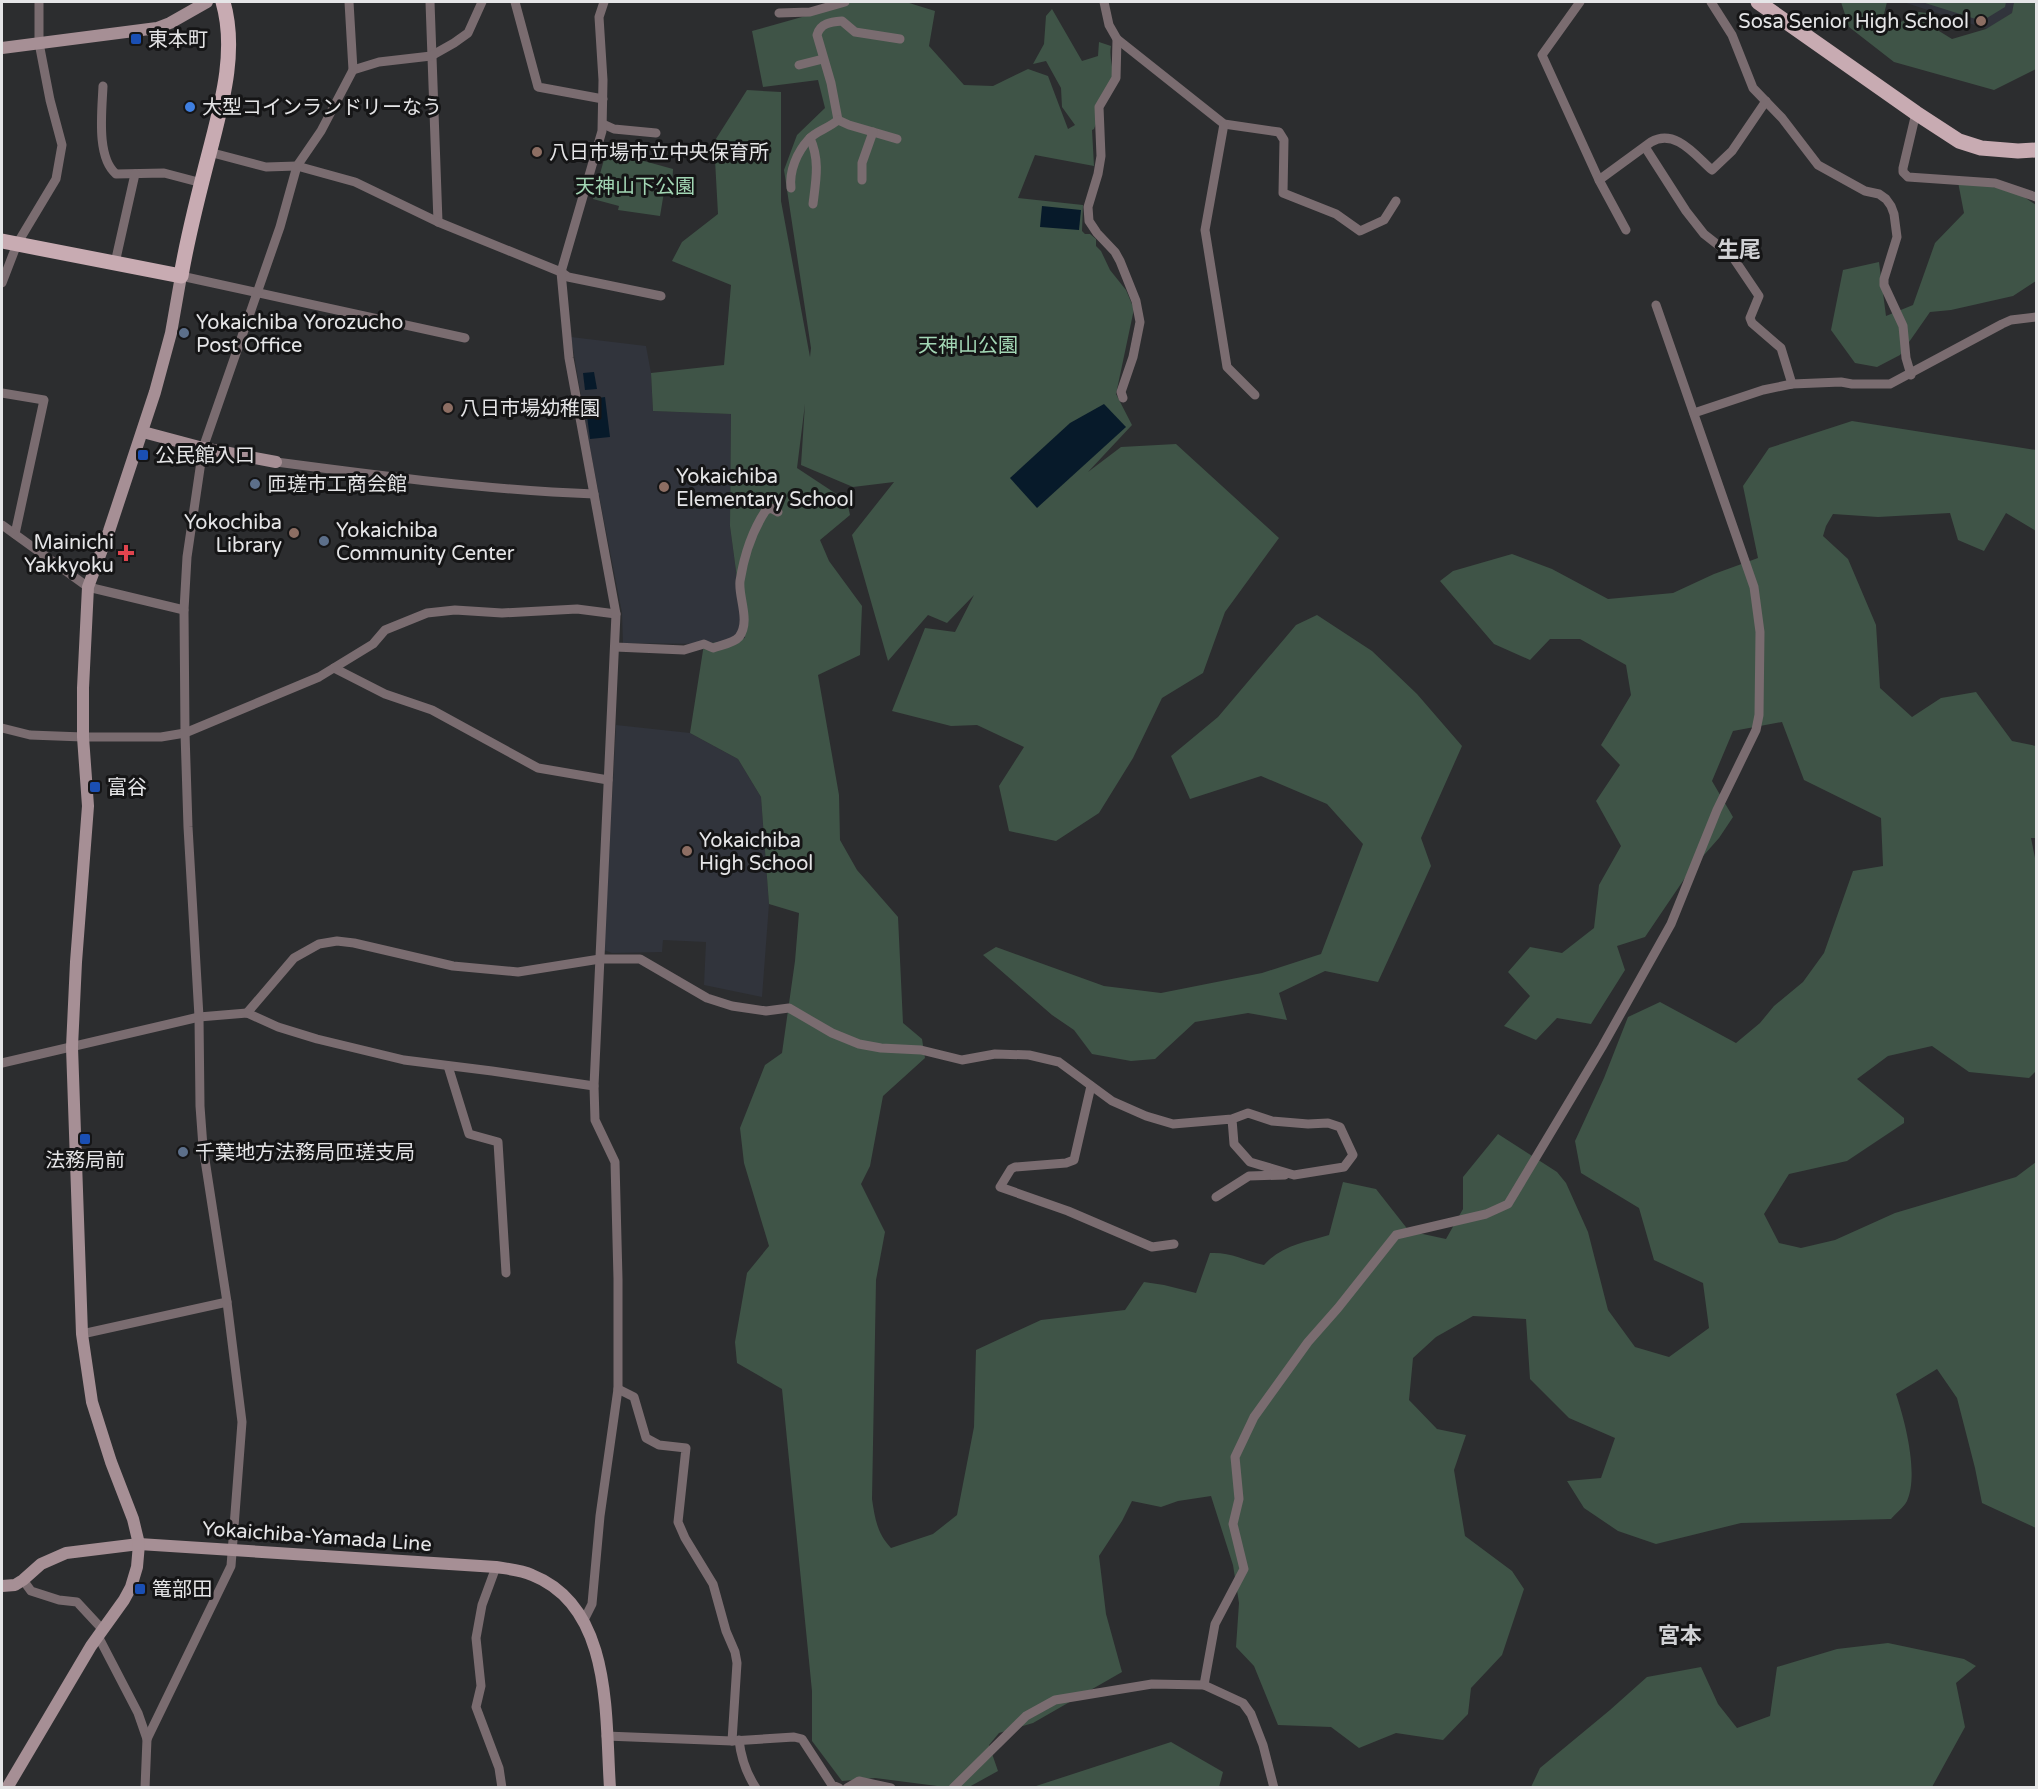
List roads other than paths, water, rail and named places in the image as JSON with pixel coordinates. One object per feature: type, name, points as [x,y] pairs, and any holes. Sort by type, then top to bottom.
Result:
[{"type":"main road","points":[[9,242],[181,276],[223,101],[228,60],[227,22],[223,2]]},
{"type":"main road","points":[[1758,2],[1916,113],[1968,144],[2004,150],[2037,150]]},
{"type":"street","points":[[2,284],[9,242],[56,179],[62,145],[50,100],[39,43],[39,2]]},
{"type":"street","points":[[2,48],[157,28],[207,2]]},
{"type":"street","points":[[144,1788],[147,1739],[231,1566],[242,1422],[227,1302],[203,1147],[185,733],[184,610],[188,557],[203,448],[280,226],[297,166],[321,131],[353,70],[349,2]]},
{"type":"street","points":[[430,2],[438,222]]},
{"type":"street","points":[[353,70],[379,62],[431,56],[468,33],[482,2]]},
{"type":"street","points":[[515,2],[538,87],[603,99]]},
{"type":"street","points":[[584,1620],[592,1604],[600,1516],[618,1389],[615,1162],[595,1120],[594,1086],[616,614],[569,358],[561,272],[602,131],[603,99],[599,17],[604,2]]},
{"type":"street","points":[[813,22],[845,2]]},
{"type":"street","points":[[1104,2],[1109,25],[1117,39],[1224,124],[1279,132],[1284,140],[1283,193],[1336,214],[1360,231],[1384,220],[1396,201]]},
{"type":"street","points":[[1580,2],[1542,55],[1599,180],[1626,230]]},
{"type":"street","points":[[1711,2],[1735,42],[1753,88],[1818,165],[1865,192],[1879,194],[1891,206],[1897,237],[1884,285],[1904,326],[1906,358],[1911,375]]},
{"type":"street","points":[[779,13],[813,22],[842,21],[855,32],[900,39]]},
{"type":"street","points":[[813,22],[831,83],[838,120]]},
{"type":"street","points":[[1117,39],[1116,78],[1098,107],[1101,156],[1088,207],[1089,221],[1115,252],[1136,301],[1140,322],[1133,357],[1120,392],[1123,398]]},
{"type":"street","points":[[800,65],[823,59]]},
{"type":"street","points":[[103,86],[103,148],[106,162],[116,174],[164,173],[202,183]]},
{"type":"street","points":[[1599,180],[1657,138],[1672,138],[1680,141],[1712,170],[1732,151],[1766,101]]},
{"type":"street","points":[[1916,113],[1903,168],[1903,172],[1908,177],[1995,183],[2037,197]]},
{"type":"street","points":[[838,120],[897,139]]},
{"type":"street","points":[[791,188],[789,176],[810,138],[829,128],[838,120]]},
{"type":"street","points":[[603,124],[614,129],[656,133]]},
{"type":"street","points":[[1224,124],[1205,230],[1227,367],[1255,395]]},
{"type":"street","points":[[862,180],[862,163],[873,132]]},
{"type":"street","points":[[810,138],[815,148],[818,168],[813,204]]},
{"type":"street","points":[[1644,147],[1686,211],[1704,234],[1732,256],[1759,296],[1750,318],[1752,323],[1781,348],[1792,384]]},
{"type":"street","points":[[209,152],[266,167],[297,166],[355,182],[438,222],[561,272],[568,277],[661,296]]},
{"type":"street","points":[[115,262],[135,174]]},
{"type":"street","points":[[7,1788],[100,1633],[132,1587],[139,1544],[134,1519],[111,1462],[92,1402],[82,1334],[72,1047],[88,806],[83,737],[83,688],[87,587],[143,432],[167,352],[181,276],[465,338]]},
{"type":"street","points":[[1204,1685],[1215,1624],[1244,1569],[1233,1524],[1239,1499],[1235,1457],[1254,1417],[1308,1342],[1396,1235],[1486,1214],[1508,1204],[1602,1047],[1671,924],[1717,810],[1755,730],[1759,715],[1760,633],[1754,587],[1656,305]]},
{"type":"street","points":[[1694,413],[1763,390],[1792,384],[1841,382],[1890,384],[1911,375],[2002,324],[2011,320],[2037,317]]},
{"type":"street","points":[[2,393],[44,400],[15,534]]},
{"type":"street","points":[[143,432],[203,448],[276,462],[377,476],[489,488],[594,494]]},
{"type":"street","points":[[615,647],[684,650],[704,644],[713,648],[738,639],[744,615],[740,583],[752,534],[766,510],[771,508],[778,512]]},
{"type":"street","points":[[2,525],[87,587],[184,610]]},
{"type":"street","points":[[2,728],[30,735],[83,737],[160,737],[185,733],[319,677],[373,644],[386,630],[427,613],[455,610],[502,613],[577,609],[616,614]]},
{"type":"street","points":[[334,668],[385,694],[432,710],[538,768],[609,780]]},
{"type":"street","points":[[247,1013],[294,958],[319,944],[337,941],[453,966],[518,972],[600,959],[640,959],[707,998],[732,1006],[766,1011],[789,1008],[832,1033],[859,1044],[881,1048],[921,1050],[962,1060],[995,1054],[1029,1056],[1059,1062],[1112,1101],[1146,1116],[1173,1124],[1232,1119],[1248,1113],[1272,1122],[1328,1123],[1340,1127],[1353,1155],[1344,1167],[1294,1175],[1249,1176],[1216,1197]]},
{"type":"street","points":[[2,1063],[198,1017],[247,1013],[278,1027],[317,1039],[405,1060],[594,1086]]},
{"type":"street","points":[[448,1066],[469,1134],[498,1142],[506,1274]]},
{"type":"street","points":[[1091,1086],[1074,1160],[1066,1163],[1011,1168],[1000,1187],[1068,1211],[1152,1246],[1174,1244]]},
{"type":"street","points":[[1232,1119],[1234,1144],[1250,1162],[1294,1175]]},
{"type":"street","points":[[82,1334],[227,1302]]},
{"type":"street","points":[[618,1389],[634,1397],[646,1438],[659,1445],[686,1448],[678,1522],[713,1584],[726,1631],[735,1652],[737,1663],[735,1741],[749,1778],[756,1788]]},
{"type":"street","name":"Yokaichiba-Yamada Line","points":[[23,1580],[41,1564],[66,1553],[139,1544],[496,1567],[521,1571],[543,1581],[566,1599],[584,1620],[596,1651],[602,1680],[610,1788]]},
{"type":"street","points":[[496,1567],[482,1605],[476,1638],[481,1686],[476,1707],[499,1768],[502,1788]]},
{"type":"street","points":[[2,1586],[15,1585],[23,1580],[31,1591],[59,1600],[77,1602],[100,1633],[138,1713],[147,1739]]},
{"type":"street","points":[[953,1788],[1026,1716],[1055,1700],[1152,1684],[1204,1685],[1230,1695],[1243,1703],[1251,1714],[1263,1744],[1274,1788]]},
{"type":"street","points":[[606,1736],[735,1741],[794,1737],[802,1739],[832,1785],[839,1788]]},
{"type":"street","points":[[847,1788],[859,1781],[891,1788]]},
{"type":"water","points":[[1042,206],[1081,210],[1079,230],[1040,227]]},
{"type":"water","points":[[594,372],[597,389],[585,390],[583,373]]},
{"type":"water","points":[[605,397],[610,437],[590,439],[585,400]]},
{"type":"water","points":[[1104,404],[1126,427],[1037,508],[1010,478],[1070,423]]},
{"type":"place","name":"Sosa Senior High School","points":[[1981,21]]},
{"type":"place","name":"東本町","points":[[136,39]]},
{"type":"place","name":"大型コインランドリーなう","points":[[190,107]]},
{"type":"place","name":"八日市場市立中央保育所","points":[[537,152]]},
{"type":"place","name":"Yokaichiba Yorozucho Post Office","points":[[184,333]]},
{"type":"place","name":"八日市場幼稚園","points":[[448,408]]},
{"type":"place","name":"公民館入口","points":[[143,455]]},
{"type":"place","name":"匝瑳市工商会館","points":[[255,484]]},
{"type":"place","name":"Yokaichiba Elementary School","points":[[664,487]]},
{"type":"place","name":"Yokochiba Library","points":[[294,533]]},
{"type":"place","name":"Yokaichiba Community Center","points":[[324,541]]},
{"type":"place","name":"Mainichi Yakkyoku","points":[[126,553]]},
{"type":"place","name":"富谷","points":[[95,787]]},
{"type":"place","name":"Yokaichiba High School","points":[[687,851]]},
{"type":"place","name":"法務局前","points":[[85,1139]]},
{"type":"place","name":"千葉地方法務局匝瑳支局","points":[[183,1152]]},
{"type":"place","name":"篭部田","points":[[140,1589]]},
{"type":"district","name":"生尾","points":[[1739,249]]},
{"type":"district","name":"宮本","points":[[1680,1635]]},
{"type":"park label","name":"天神山下公園","points":[[635,186]]},
{"type":"park label","name":"天神山公園","points":[[968,345]]}]
